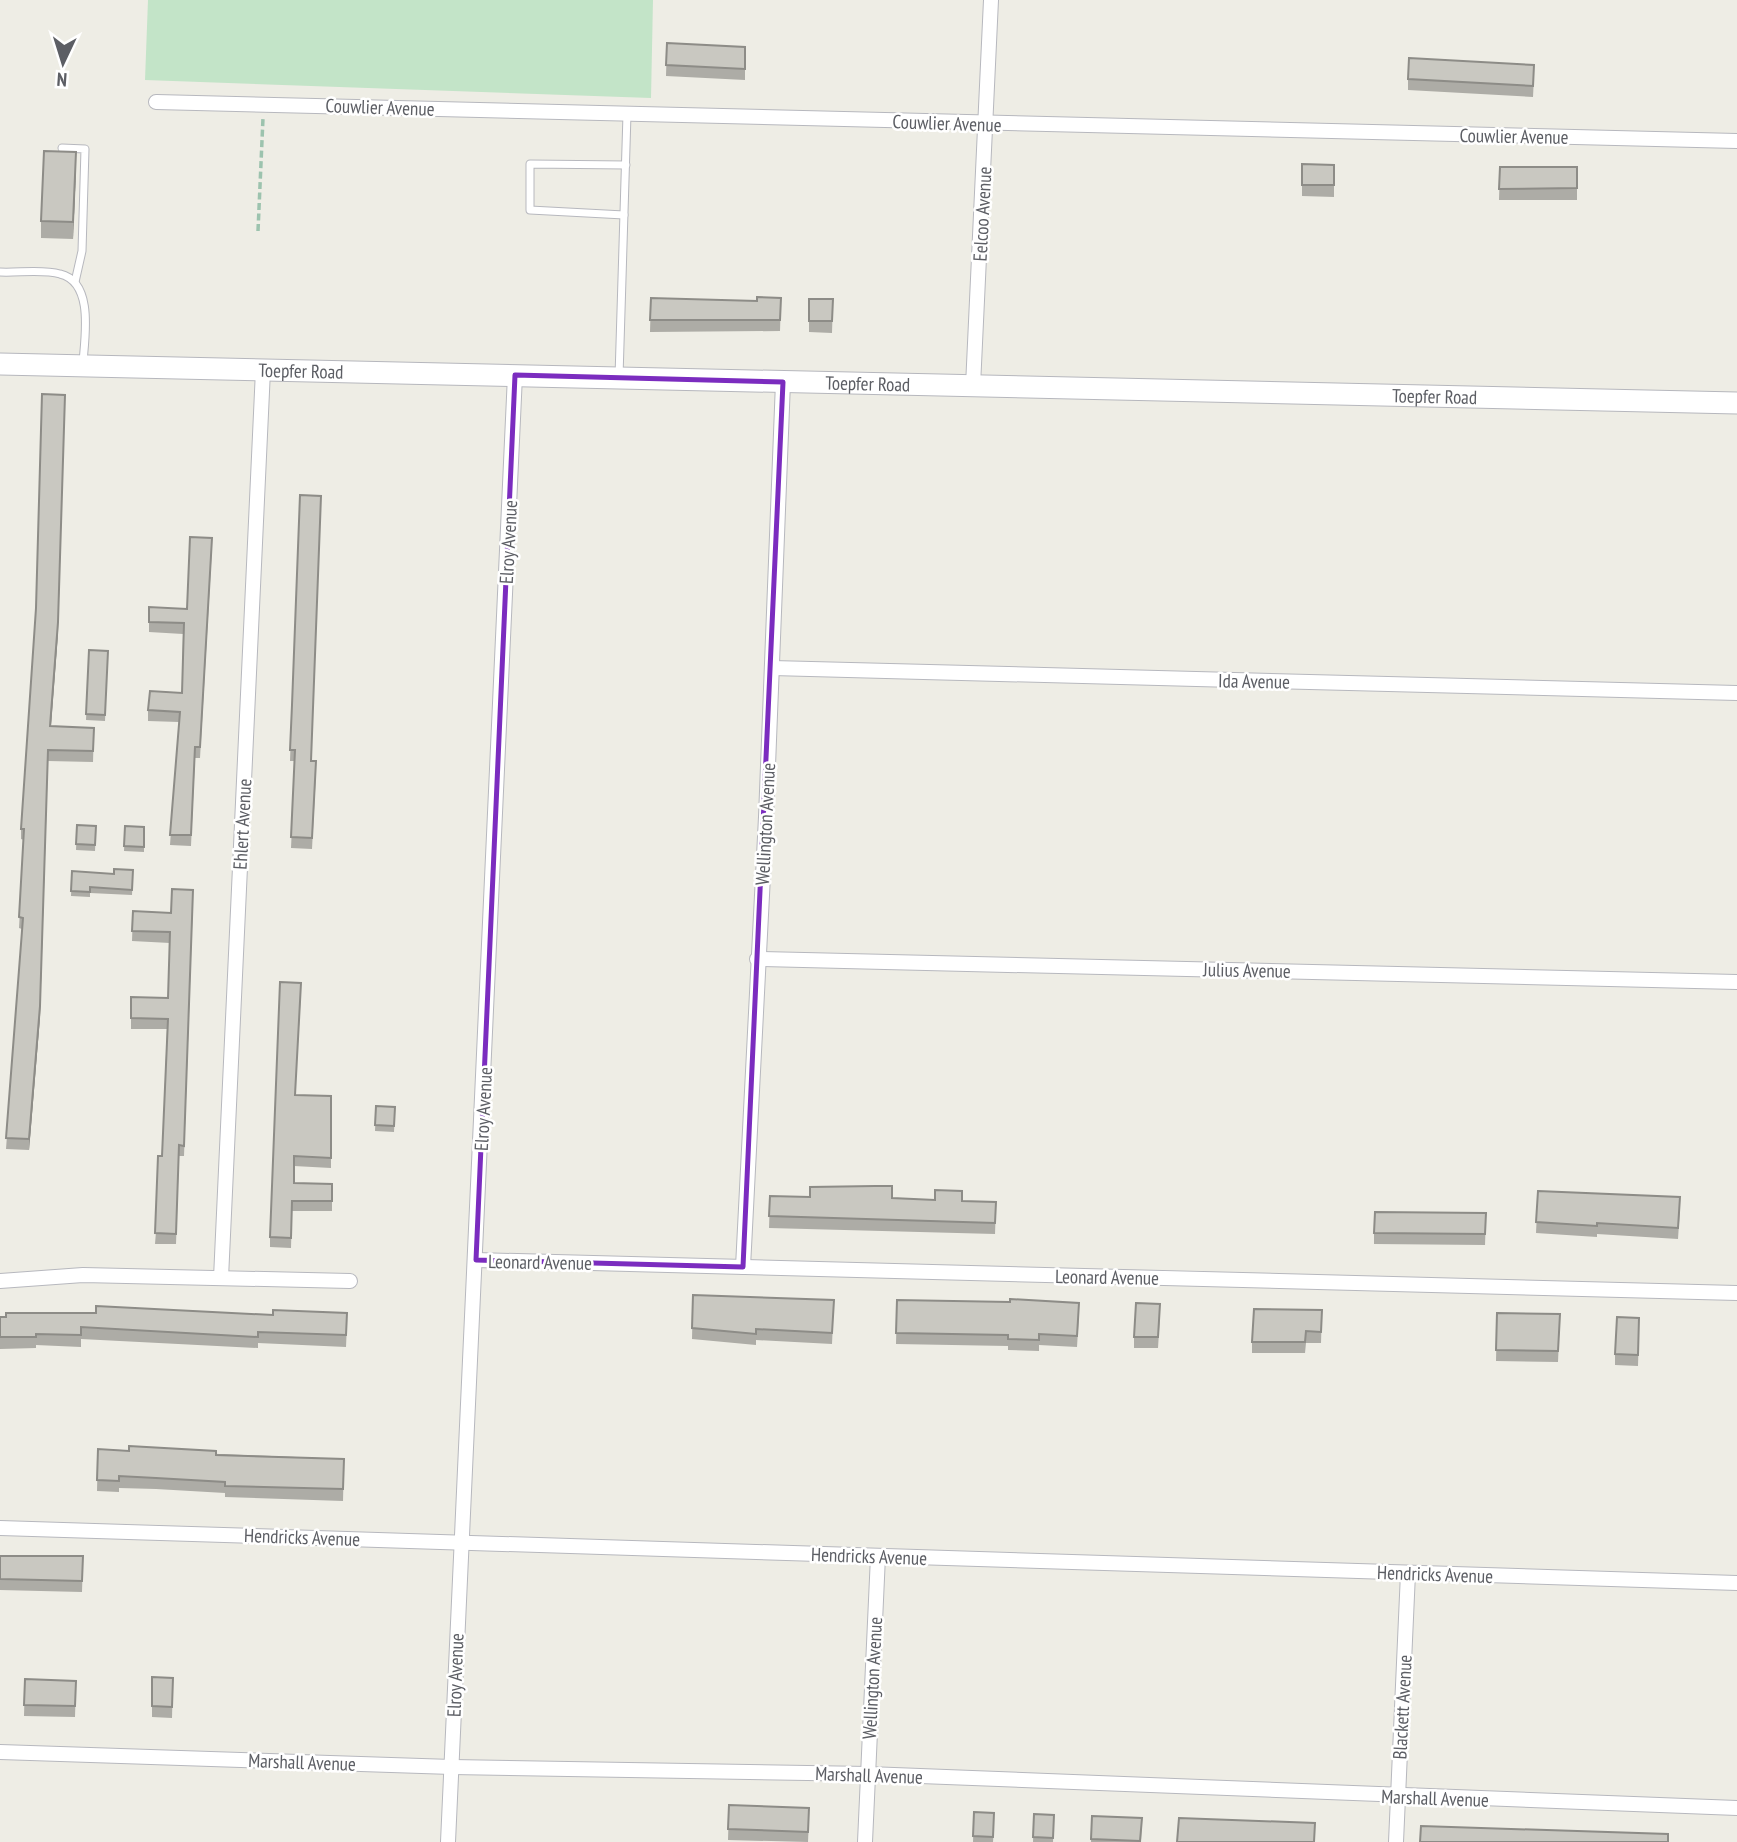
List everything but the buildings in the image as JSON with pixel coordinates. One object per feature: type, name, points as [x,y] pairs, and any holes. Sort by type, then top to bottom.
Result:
[{"type":"street","name":"Eelcoo Avenue","points":[[973,386],[991,0]]},
{"type":"street","name":"Couwlier Avenue","points":[[156,102],[1737,141]]},
{"type":"street","name":"Toepfer Road","points":[[0,364],[1737,403]]},
{"type":"street","name":"Ehlert Avenue","points":[[221,1278],[263,370]]},
{"type":"street","name":"Elroy Avenue","points":[[448,1842],[515,375]]},
{"type":"street","name":"Wellington Avenue","points":[[743,1267],[783,382]]},
{"type":"street","name":"Ida Avenue","points":[[772,668],[1737,693]]},
{"type":"street","name":"Julius Avenue","points":[[757,958],[1737,982]]},
{"type":"street","name":"Leonard Avenue","points":[[476,1260],[1737,1293]]},
{"type":"street","points":[[0,1281],[83,1275],[350,1281]]},
{"type":"street","name":"Hendricks Avenue","points":[[0,1528],[1737,1583]]},
{"type":"street","name":"Wellington Avenue","points":[[865,1842],[878,1556]]},
{"type":"street","name":"Blackett Avenue","points":[[1396,1842],[1408,1573]]},
{"type":"street","name":"Marshall Avenue","points":[[0,1752],[452,1767],[868,1774],[1398,1797],[1737,1808]]},
{"type":"lane","points":[[619,377],[627,114]]},
{"type":"lane","points":[[62,148],[85,149],[82,251],[75,282]]},
{"type":"lane","points":[[624,215],[530,210],[530,164],[626,165]]},
{"type":"lane","points":[[0,272],[61,274],[75,282],[83,298],[83,366]]},
{"type":"path","points":[[258,231],[263,117]]},
{"type":"highlighted area","points":[[515,375],[783,382],[743,1267],[476,1260]]},
{"type":"green space","points":[[148,0],[653,0],[651,98],[145,80]]}]
